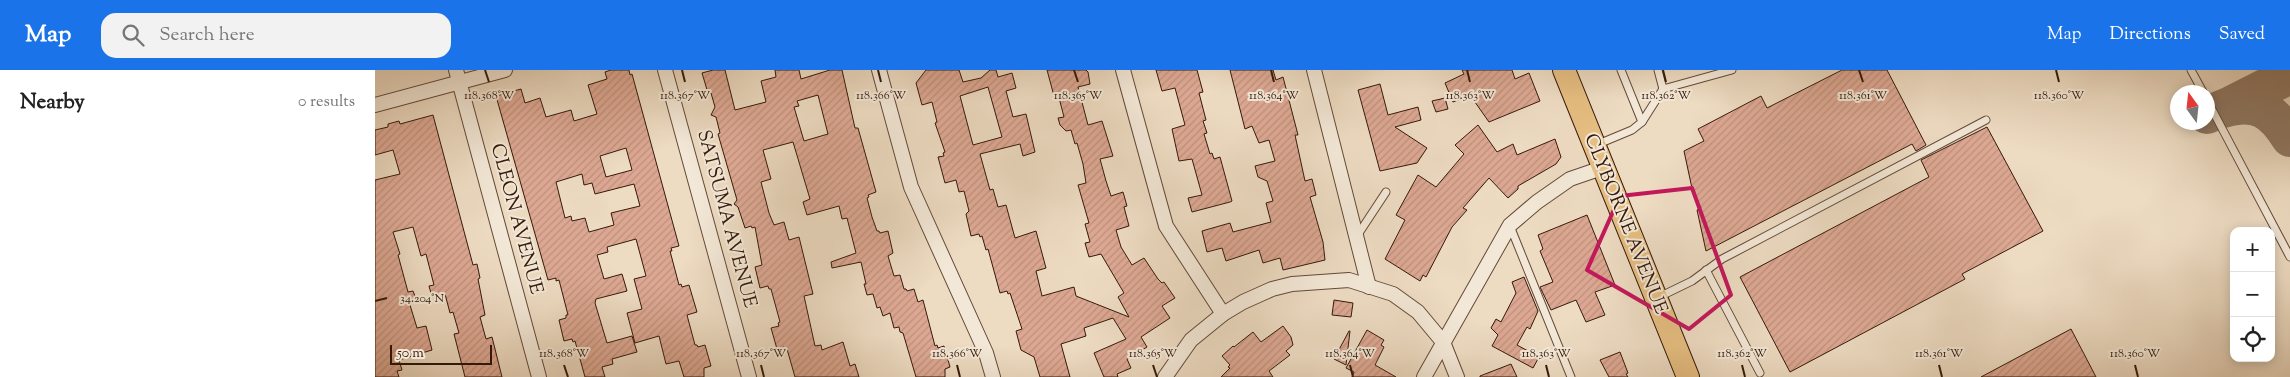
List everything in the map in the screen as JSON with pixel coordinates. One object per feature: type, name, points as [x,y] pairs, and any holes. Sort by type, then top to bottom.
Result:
[{"type":"main road","name":"CLYBORNE AVENUE","points":[[1564,70],[1688,377]]},
{"type":"street","points":[[375,105],[458,76],[505,70]]},
{"type":"street","name":"SATSUMA AVENUE","points":[[665,70],[749,377]]},
{"type":"street","points":[[879,70],[911,187],[986,353],[993,377]]},
{"type":"street","points":[[1123,70],[1166,226],[1223,314]]},
{"type":"street","points":[[1314,70],[1369,287]]},
{"type":"street","name":"CLEON AVENUE","points":[[458,76],[539,377]]},
{"type":"street","points":[[1424,377],[1510,225],[1537,202],[1570,180],[1602,168]]},
{"type":"street","points":[[1165,377],[1191,340],[1223,314],[1257,295],[1292,284],[1349,280],[1393,294],[1418,312],[1443,342],[1457,377]]},
{"type":"lane","points":[[1621,70],[1641,122]]},
{"type":"lane","points":[[1658,70],[1663,89]]},
{"type":"lane","points":[[1594,146],[1632,130],[1641,122],[1663,89],[1732,70]]},
{"type":"lane","points":[[2191,70],[2199,85]]},
{"type":"lane","points":[[2215,115],[2290,257]]},
{"type":"lane","points":[[1655,299],[1692,281],[1722,259],[1985,120]]},
{"type":"lane","points":[[1356,236],[1386,192]]},
{"type":"lane","points":[[1510,225],[1571,377]]},
{"type":"lane","points":[[1706,270],[1760,373]]},
{"type":"highlighted area","points":[[1692,188],[1731,295],[1689,329],[1587,270],[1620,196]]},
{"type":"building","points":[[629,70],[630,75],[632,74],[679,246],[671,248],[672,251],[670,251],[679,285],[681,284],[682,287],[689,285],[697,312],[687,315],[695,345],[698,347],[705,345],[711,366],[704,368],[704,377],[684,377],[679,361],[666,364],[659,336],[635,343],[627,313],[642,309],[634,279],[646,276],[636,239],[607,247],[608,252],[597,255],[604,279],[622,274],[627,291],[596,299],[595,303],[607,343],[632,336],[637,352],[612,359],[613,364],[602,367],[605,377],[585,377],[575,341],[573,342],[572,339],[564,341],[559,320],[566,318],[566,315],[568,315],[559,280],[556,281],[556,278],[548,280],[496,96],[521,89],[525,103],[540,98],[546,117],[571,110],[574,121],[597,114],[588,85],[607,79],[605,72]],"holes":[[[626,148],[632,170],[606,177],[600,156]],[[582,174],[584,185],[592,183],[595,194],[634,184],[640,206],[611,213],[614,225],[589,232],[585,218],[572,221],[571,216],[565,218],[556,182]]]},
{"type":"building","points":[[713,70],[725,70],[735,110],[766,102],[761,81],[776,77],[775,70],[799,70],[801,79],[830,70],[842,70],[855,128],[858,128],[876,192],[868,195],[869,197],[867,198],[872,217],[877,231],[880,233],[888,231],[893,253],[888,256],[894,276],[900,275],[904,289],[907,291],[914,289],[918,302],[923,300],[935,346],[937,345],[938,348],[944,346],[950,367],[945,369],[945,377],[916,377],[903,333],[900,332],[899,327],[894,328],[890,313],[883,316],[880,307],[877,308],[873,294],[867,295],[861,262],[832,268],[831,262],[856,253],[847,218],[842,219],[839,206],[807,215],[803,202],[810,199],[793,142],[763,150],[771,179],[761,182],[769,213],[774,225],[784,222],[789,240],[799,237],[813,294],[804,296],[815,346],[821,345],[822,350],[843,342],[850,366],[855,364],[859,377],[795,377],[787,349],[784,347],[777,349],[771,328],[779,326],[778,323],[780,322],[771,289],[768,286],[760,288],[755,267],[762,265],[755,227],[745,228],[738,207],[734,204],[737,200],[718,134],[720,133],[716,117],[711,115],[715,107],[711,93],[708,93],[702,73]],"holes":[[[818,95],[828,134],[804,141],[794,107],[799,106],[797,101]]]},
{"type":"building","points":[[926,70],[959,70],[963,82],[981,78],[990,70],[996,70],[998,77],[1012,73],[1016,88],[1006,91],[1013,117],[1026,114],[1035,152],[1023,156],[1020,144],[980,154],[990,190],[993,189],[998,207],[1006,205],[1015,238],[1036,231],[1046,268],[1036,271],[1042,296],[1074,287],[1076,296],[1129,317],[1118,297],[1124,293],[1101,254],[1089,257],[1085,243],[1090,242],[1085,224],[1089,223],[1078,185],[1086,183],[1083,164],[1071,130],[1066,131],[1060,125],[1058,118],[1064,117],[1058,94],[1054,96],[1047,70],[1086,70],[1088,72],[1090,84],[1078,87],[1088,125],[1102,121],[1113,156],[1100,159],[1106,181],[1111,196],[1123,192],[1127,206],[1124,207],[1129,226],[1116,230],[1121,247],[1132,265],[1144,258],[1158,279],[1162,283],[1164,282],[1175,298],[1162,306],[1170,318],[1141,337],[1147,347],[1127,359],[1131,368],[1117,374],[1118,377],[1104,377],[1094,353],[1126,339],[1113,318],[1084,328],[1086,336],[1061,344],[1070,377],[1040,377],[1034,357],[1021,350],[1016,331],[1022,329],[1010,293],[1008,294],[1007,291],[1000,293],[988,249],[986,250],[982,236],[980,237],[979,234],[971,236],[966,214],[969,211],[964,191],[959,192],[956,180],[945,183],[938,157],[944,156],[943,153],[945,152],[935,123],[937,122],[932,102],[922,105],[916,83]],"holes":[[[988,87],[1002,137],[973,145],[960,96]]]},
{"type":"building","points":[[1156,70],[1197,70],[1203,92],[1199,93],[1206,120],[1203,121],[1207,133],[1204,134],[1210,154],[1212,153],[1214,159],[1220,157],[1232,201],[1192,212],[1188,198],[1202,195],[1192,159],[1179,161],[1172,129],[1185,125],[1175,88],[1162,91]]},
{"type":"building","points":[[1230,70],[1273,70],[1276,80],[1283,77],[1298,135],[1295,135],[1305,181],[1312,179],[1316,195],[1310,197],[1323,242],[1325,260],[1283,270],[1280,258],[1263,263],[1259,250],[1226,261],[1222,248],[1207,252],[1202,231],[1230,223],[1233,232],[1271,222],[1266,203],[1273,201],[1267,181],[1258,177],[1255,166],[1275,161],[1269,140],[1259,143],[1252,126],[1245,129]]},
{"type":"building","points":[[1462,70],[1512,70],[1515,79],[1529,73],[1540,101],[1489,122],[1470,95],[1453,102],[1445,83],[1464,74]]},
{"type":"building","points":[[1842,70],[1887,70],[1926,145],[1916,151],[1912,144],[1706,251],[1697,210],[1701,208],[1693,193],[1684,151],[1704,141],[1698,129],[1761,96],[1767,108]]},
{"type":"building","points":[[1380,84],[1388,115],[1418,107],[1421,120],[1395,127],[1427,148],[1417,163],[1380,171],[1358,90]]},
{"type":"building","points":[[1445,98],[1448,109],[1436,112],[1432,101]]},
{"type":"building","points":[[433,115],[473,265],[477,264],[485,315],[480,317],[486,339],[492,337],[502,377],[465,377],[454,334],[459,333],[453,312],[450,313],[445,294],[432,297],[429,286],[434,285],[426,254],[421,256],[413,227],[393,232],[408,292],[413,291],[417,301],[410,305],[417,328],[426,326],[432,350],[399,360],[402,370],[397,371],[399,377],[375,377],[375,180],[400,174],[393,150],[375,155],[375,130],[388,127],[388,124],[399,121],[400,124]]},
{"type":"building","points":[[1478,125],[1497,152],[1513,144],[1517,155],[1555,139],[1561,157],[1556,164],[1518,186],[1518,189],[1508,198],[1489,178],[1463,208],[1467,210],[1452,227],[1426,277],[1423,275],[1420,281],[1385,259],[1405,220],[1396,215],[1418,175],[1436,187],[1464,154],[1455,145]]},
{"type":"building","points":[[1987,127],[2043,231],[1962,274],[1965,279],[1790,372],[1740,277],[1929,177],[1921,160]]},
{"type":"building","points":[[1587,215],[1615,285],[1595,292],[1605,315],[1586,322],[1576,300],[1551,310],[1540,287],[1553,282],[1540,251],[1543,249],[1538,235]]},
{"type":"building","points":[[1524,277],[1538,311],[1530,329],[1527,327],[1517,345],[1539,357],[1533,368],[1492,346],[1498,335],[1491,328],[1496,319],[1501,322],[1516,293],[1512,282]]},
{"type":"building","points":[[1334,300],[1353,303],[1351,317],[1332,315]]},
{"type":"building","points":[[1283,326],[1291,337],[1293,345],[1286,351],[1290,355],[1269,371],[1273,377],[1221,377],[1230,368],[1228,367],[1230,365],[1222,356],[1233,346],[1253,332],[1261,342]]},
{"type":"building","points":[[2071,329],[2096,377],[1981,377]]},
{"type":"building","points":[[1367,330],[1384,340],[1381,345],[1384,347],[1375,365],[1396,377],[1352,377],[1354,372],[1346,368]]},
{"type":"building","points":[[1350,331],[1346,365],[1334,359]]},
{"type":"building","points":[[1620,352],[1628,377],[1609,377],[1600,360]]},
{"type":"building","points":[[1511,364],[1517,377],[1480,377],[1480,376]]},
{"type":"taxiway","points":[[2215,112],[2290,75]]},
{"type":"taxiway","points":[[2223,109],[2245,105],[2263,109],[2277,120],[2290,138]]}]
